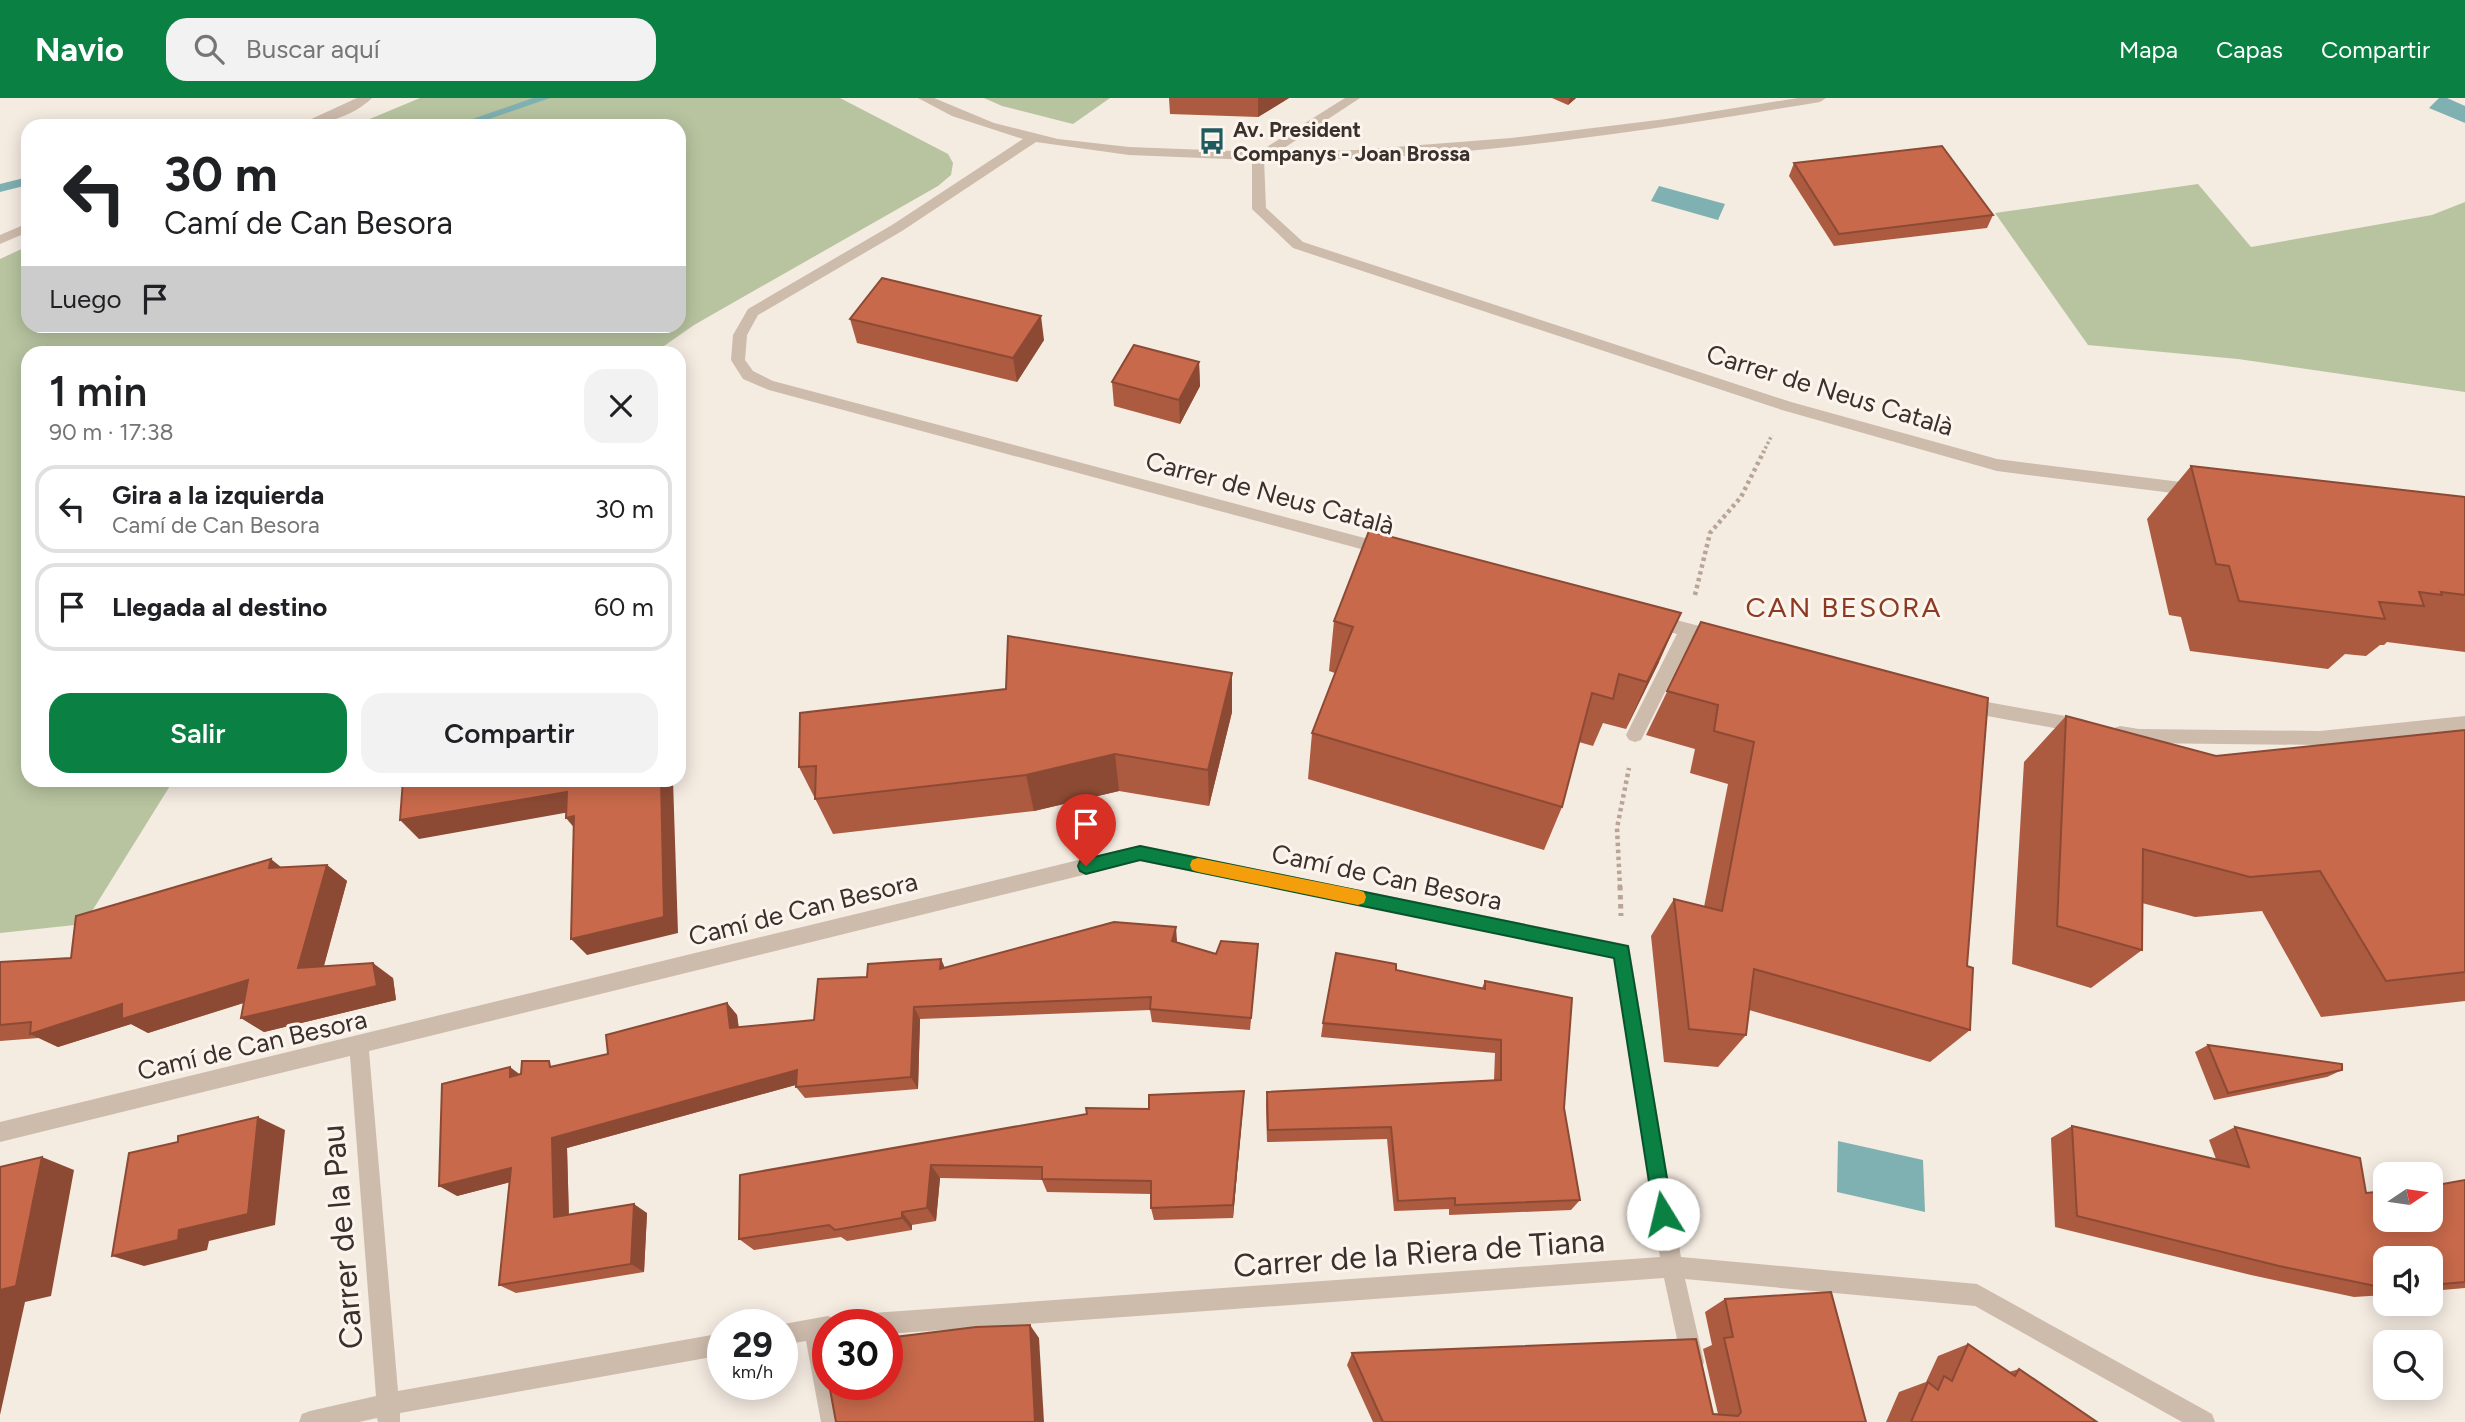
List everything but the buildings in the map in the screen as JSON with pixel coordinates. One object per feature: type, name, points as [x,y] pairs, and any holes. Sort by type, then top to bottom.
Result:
[{"type":"street","points":[[320,119],[366,98]]},
{"type":"street","points":[[923,98],[976,123],[1032,139],[1144,153],[1258,158],[1404,153],[1510,144],[1820,98]]},
{"type":"street","points":[[1258,158],[1354,98]]},
{"type":"street","name":"Carrer de Neus Català","points":[[1032,139],[897,228],[752,312],[739,330],[736,356],[748,375],[769,385],[1404,554]]},
{"type":"street","name":"Carrer de Neus Català","points":[[1258,158],[1259,209],[1298,245],[1787,406],[1997,465],[2215,492]]},
{"type":"street","points":[[0,240],[21,230]]},
{"type":"street","points":[[1633,615],[1740,644]]},
{"type":"street","points":[[1635,735],[1687,630]]},
{"type":"street","points":[[1952,702],[2139,736],[2320,738],[2465,723]]},
{"type":"street","name":"Camí de Can Besora","points":[[0,1132],[1140,853],[1622,951]]},
{"type":"street","points":[[1622,951],[1672,1267],[1698,1383]]},
{"type":"street","name":"Carrer de la Pau","points":[[359,1046],[388,1413]]},
{"type":"street","name":"Carrer de la Riera de Tiana","points":[[903,1322],[1672,1267],[1977,1295],[2204,1422]]},
{"type":"street","points":[[310,1422],[388,1413],[707,1347]]},
{"type":"street","points":[[829,1400],[832,1422]]},
{"type":"path","points":[[1687,630],[1710,533],[1741,497],[1787,406]]},
{"type":"path","points":[[1622,951],[1617,828],[1635,735]]},
{"type":"green space","points":[[420,98],[840,98],[948,154],[953,163],[951,175],[938,186],[686,331],[686,119],[370,119]]},
{"type":"green space","points":[[984,98],[1110,98],[1073,124],[1002,106]]},
{"type":"green space","points":[[2198,184],[2251,247],[2432,215],[2465,202],[2465,392],[2238,359],[2088,345],[1995,213]]},
{"type":"green space","points":[[21,249],[21,333],[683,333],[664,346],[21,346],[21,787],[169,787],[84,924],[0,933],[0,259]]},
{"type":"water","points":[[2439,98],[2447,98],[2465,106],[2465,123],[2429,108]]},
{"type":"water","points":[[1659,186],[1725,204],[1718,220],[1651,201]]},
{"type":"water","points":[[1838,1141],[1923,1160],[1925,1212],[1837,1192]]},
{"type":"waterway","points":[[480,119],[544,98]]},
{"type":"waterway","points":[[0,188],[21,183]]},
{"type":"slow traffic","points":[[1198,865],[1358,897]]},
{"type":"place","name":"Av. President Companys - Joan Brossa","points":[[1212,141]]},
{"type":"district","name":"CAN BESORA","points":[[1844,607]]},
{"type":"route","points":[[1086,866],[1140,853],[1622,951],[1663,1214]]}]
